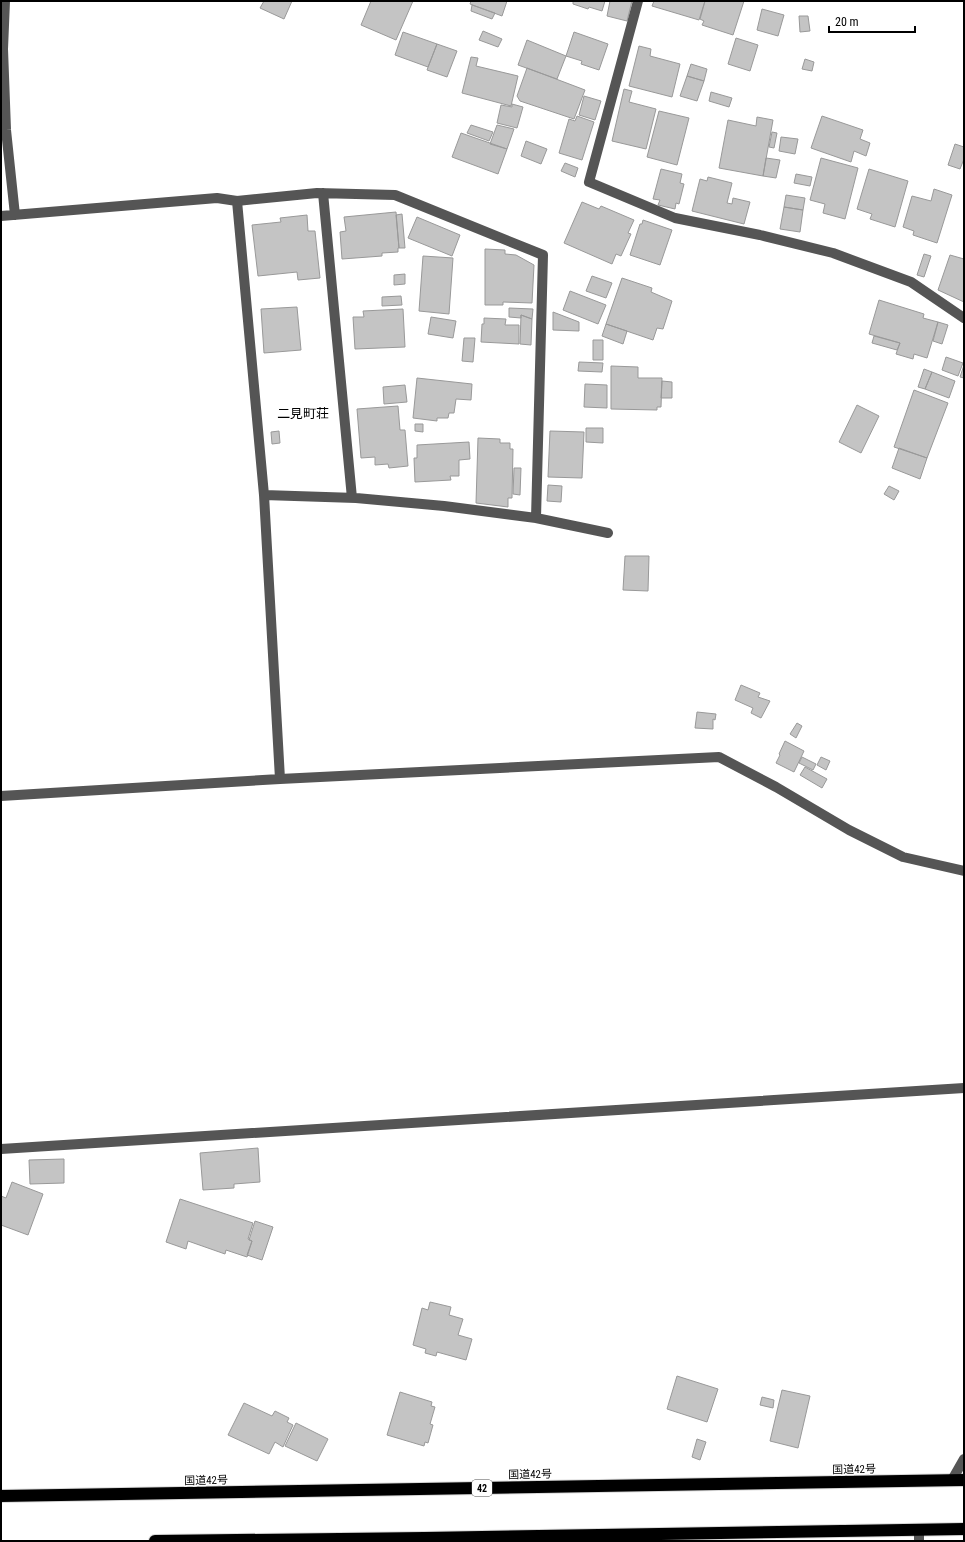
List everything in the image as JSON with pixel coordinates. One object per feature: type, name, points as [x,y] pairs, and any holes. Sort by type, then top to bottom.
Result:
[{"type":"highway","name":"国道42号","points":[[1,1496],[958,1480]]},
{"type":"highway","points":[[155,1541],[919,1535],[964,1529]]},
{"type":"street","points":[[5,1],[3,49],[6,130],[15,215]]},
{"type":"street","points":[[638,1],[589,182],[675,218],[760,235],[833,253],[911,282],[964,318]]},
{"type":"street","points":[[1,216],[217,198],[237,201],[323,193],[395,195],[543,255],[536,518]]},
{"type":"street","points":[[323,193],[352,498]]},
{"type":"street","points":[[237,201],[264,495],[280,779]]},
{"type":"street","points":[[264,495],[352,498],[444,506],[536,518],[608,533]]},
{"type":"street","points":[[1,796],[280,779],[719,757],[776,787],[849,830],[903,857],[964,871]]},
{"type":"street","points":[[1,1149],[964,1088]]},
{"type":"street","points":[[958,1480],[964,1459]]},
{"type":"building","points":[[264,1],[292,1],[284,19],[260,8]]},
{"type":"building","points":[[371,1],[413,1],[396,40],[361,25]]},
{"type":"building","points":[[471,1],[507,1],[502,16],[470,4]]},
{"type":"building","points":[[573,1],[605,1],[602,11],[589,7],[588,9],[573,4]]},
{"type":"building","points":[[610,1],[632,1],[627,21],[607,16]]},
{"type":"building","points":[[654,1],[705,1],[699,20],[652,6]]},
{"type":"building","points":[[705,1],[744,1],[733,35],[702,25],[704,21],[700,19]]},
{"type":"building","points":[[472,5],[495,13],[492,19],[471,11]]},
{"type":"building","points":[[762,9],[784,15],[778,36],[757,30]]},
{"type":"building","points":[[799,16],[808,16],[810,31],[800,32]]},
{"type":"building","points":[[483,31],[502,39],[498,47],[479,40]]},
{"type":"building","points":[[403,32],[437,44],[428,67],[395,55]]},
{"type":"building","points":[[574,32],[608,44],[599,70],[581,64],[582,61],[566,56]]},
{"type":"building","points":[[736,38],[758,45],[750,71],[728,64]]},
{"type":"building","points":[[527,40],[566,56],[557,79],[518,65]]},
{"type":"building","points":[[437,44],[457,51],[447,77],[427,70]]},
{"type":"building","points":[[639,46],[651,49],[650,56],[680,64],[672,97],[629,86]]},
{"type":"building","points":[[471,57],[478,58],[476,66],[518,76],[511,106],[462,93]]},
{"type":"building","points":[[805,59],[814,62],[812,71],[802,69]]},
{"type":"building","points":[[691,64],[707,69],[704,81],[687,76]]},
{"type":"building","points":[[527,68],[585,90],[574,119],[520,101],[517,96]]},
{"type":"building","points":[[687,76],[704,81],[697,101],[680,96]]},
{"type":"building","points":[[624,89],[632,91],[629,102],[656,109],[646,149],[612,141]]},
{"type":"building","points":[[711,92],[732,98],[729,107],[709,101]]},
{"type":"building","points":[[584,96],[601,101],[595,120],[579,115]]},
{"type":"building","points":[[512,104],[523,107],[517,128],[497,123],[501,105],[512,107]]},
{"type":"building","points":[[659,111],[689,118],[677,165],[647,157]]},
{"type":"building","points":[[577,116],[594,122],[582,160],[559,153],[569,119],[575,121]]},
{"type":"building","points":[[822,116],[863,130],[860,139],[870,143],[866,156],[854,151],[851,162],[811,148]]},
{"type":"building","points":[[757,117],[773,120],[763,176],[719,168],[728,120],[756,126]]},
{"type":"building","points":[[471,125],[493,132],[489,141],[467,133]]},
{"type":"building","points":[[497,125],[514,129],[507,149],[490,144]]},
{"type":"building","points":[[772,132],[777,133],[774,148],[769,147]]},
{"type":"building","points":[[461,133],[507,149],[498,174],[452,157]]},
{"type":"building","points":[[781,137],[798,139],[795,154],[779,151]]},
{"type":"building","points":[[526,141],[547,149],[541,164],[521,156]]},
{"type":"building","points":[[955,144],[964,147],[964,159],[960,169],[948,165]]},
{"type":"building","points":[[766,158],[780,160],[776,178],[763,176]]},
{"type":"building","points":[[821,158],[858,168],[845,219],[823,213],[825,204],[810,200]]},
{"type":"building","points":[[565,163],[578,168],[575,177],[561,171]]},
{"type":"building","points":[[661,169],[682,174],[680,183],[684,184],[679,204],[676,203],[675,209],[658,205],[660,200],[653,199]]},
{"type":"building","points":[[869,169],[908,181],[895,227],[870,219],[872,214],[857,209]]},
{"type":"building","points":[[796,174],[812,177],[810,186],[794,183]]},
{"type":"building","points":[[708,177],[732,183],[727,203],[732,204],[733,198],[750,202],[744,224],[692,211],[700,179],[707,181]]},
{"type":"building","points":[[934,189],[952,195],[937,243],[913,235],[914,231],[903,227],[912,196],[931,201]]},
{"type":"building","points":[[786,195],[805,198],[803,210],[784,207]]},
{"type":"building","points":[[582,202],[599,209],[601,206],[634,220],[628,233],[631,234],[621,256],[616,254],[612,264],[564,243]]},
{"type":"building","points":[[784,207],[803,210],[800,232],[780,229]]},
{"type":"building","points":[[396,212],[398,252],[382,253],[382,256],[342,259],[340,232],[346,231],[344,217]]},
{"type":"building","points":[[402,214],[405,248],[399,248],[396,215]]},
{"type":"building","points":[[307,215],[308,231],[315,231],[320,278],[298,280],[297,272],[258,276],[252,225],[281,222],[280,218]]},
{"type":"building","points":[[417,217],[460,235],[452,256],[408,238]]},
{"type":"building","points":[[643,220],[672,230],[660,265],[630,255],[640,224],[642,224]]},
{"type":"building","points":[[485,249],[505,250],[505,254],[516,255],[534,265],[532,303],[503,302],[503,305],[485,305]]},
{"type":"building","points":[[924,254],[931,256],[924,277],[917,275]]},
{"type":"building","points":[[950,255],[964,259],[964,302],[938,290]]},
{"type":"building","points":[[423,256],[453,258],[449,314],[419,311]]},
{"type":"building","points":[[405,274],[405,284],[394,285],[394,275]]},
{"type":"building","points":[[592,276],[612,283],[606,298],[586,291]]},
{"type":"building","points":[[622,278],[652,288],[651,292],[672,301],[663,329],[657,328],[653,340],[606,324]]},
{"type":"building","points":[[570,291],[606,305],[598,324],[563,310]]},
{"type":"building","points":[[401,296],[402,305],[382,306],[382,297]]},
{"type":"building","points":[[879,300],[924,314],[923,318],[938,322],[927,358],[914,354],[913,359],[896,354],[900,343],[869,334]]},
{"type":"building","points":[[297,307],[301,350],[264,353],[261,309]]},
{"type":"building","points":[[509,308],[533,309],[532,319],[521,315],[521,318],[509,317]]},
{"type":"building","points":[[403,309],[405,347],[355,349],[353,317],[364,317],[363,311]]},
{"type":"building","points":[[553,312],[579,322],[579,331],[553,330]]},
{"type":"building","points":[[521,315],[532,319],[531,345],[520,344]]},
{"type":"building","points":[[431,317],[456,321],[453,338],[428,334]]},
{"type":"building","points":[[484,318],[506,319],[505,325],[519,325],[519,344],[481,342],[482,324],[484,324]]},
{"type":"building","points":[[938,322],[948,325],[942,344],[933,341]]},
{"type":"building","points":[[606,324],[627,331],[623,344],[602,336]]},
{"type":"building","points":[[874,336],[900,343],[897,350],[872,343]]},
{"type":"building","points":[[464,338],[475,338],[473,362],[462,361]]},
{"type":"building","points":[[593,340],[603,340],[603,360],[593,360]]},
{"type":"building","points":[[946,357],[963,363],[958,376],[942,370]]},
{"type":"building","points":[[579,362],[603,363],[602,372],[578,371]]},
{"type":"building","points":[[964,365],[964,378],[960,377]]},
{"type":"building","points":[[611,366],[638,367],[638,378],[662,378],[661,407],[657,407],[657,410],[611,409]]},
{"type":"building","points":[[924,369],[932,372],[925,389],[918,387]]},
{"type":"building","points":[[932,372],[955,381],[949,398],[925,389]]},
{"type":"building","points":[[417,378],[472,384],[471,400],[456,399],[454,413],[449,413],[448,418],[437,418],[437,421],[413,418]]},
{"type":"building","points":[[662,381],[672,382],[672,398],[661,398]]},
{"type":"building","points":[[585,384],[607,385],[607,408],[584,407]]},
{"type":"building","points":[[405,385],[407,402],[384,404],[383,387]]},
{"type":"building","points":[[914,390],[948,403],[927,458],[894,447]]},
{"type":"building","points":[[857,405],[879,416],[861,453],[839,442]]},
{"type":"building","points":[[398,406],[400,430],[405,430],[408,466],[389,468],[388,464],[375,465],[375,457],[361,458],[357,409]]},
{"type":"building","points":[[415,424],[423,424],[423,432],[415,431]]},
{"type":"building","points":[[586,428],[603,428],[603,443],[586,442]]},
{"type":"building","points":[[279,431],[280,443],[272,444],[271,432]]},
{"type":"building","points":[[550,431],[584,432],[582,478],[548,477]]},
{"type":"building","points":[[478,438],[500,439],[500,443],[510,443],[510,449],[513,449],[512,498],[508,498],[508,507],[476,503]]},
{"type":"building","points":[[469,442],[470,459],[459,460],[459,476],[450,476],[451,480],[415,482],[414,458],[417,458],[417,445]]},
{"type":"building","points":[[899,448],[927,458],[920,479],[892,468]]},
{"type":"building","points":[[514,468],[521,468],[520,495],[513,494]]},
{"type":"building","points":[[548,485],[562,486],[561,502],[547,501]]},
{"type":"building","points":[[889,486],[899,491],[894,500],[884,494]]},
{"type":"building","points":[[625,556],[649,556],[648,591],[623,590]]},
{"type":"building","points":[[741,685],[760,693],[758,697],[770,701],[761,718],[751,713],[753,708],[735,700]]},
{"type":"building","points":[[697,712],[716,714],[715,720],[713,719],[713,729],[695,728]]},
{"type":"building","points":[[797,723],[802,726],[796,738],[790,734]]},
{"type":"building","points":[[785,741],[804,751],[794,772],[776,763]]},
{"type":"building","points":[[802,757],[816,764],[813,770],[799,763]]},
{"type":"building","points":[[821,757],[830,761],[826,770],[817,765]]},
{"type":"building","points":[[805,767],[827,779],[822,788],[800,775]]},
{"type":"building","points":[[258,1148],[260,1182],[234,1184],[234,1188],[203,1190],[200,1153]]},
{"type":"building","points":[[64,1159],[64,1183],[30,1184],[29,1160]]},
{"type":"building","points":[[12,1182],[43,1194],[28,1235],[1,1225],[1,1196],[6,1198]]},
{"type":"building","points":[[180,1199],[253,1223],[248,1239],[252,1241],[247,1257],[226,1250],[225,1254],[188,1241],[186,1249],[166,1242]]},
{"type":"building","points":[[255,1221],[273,1227],[262,1260],[247,1255],[252,1241],[249,1240]]},
{"type":"building","points":[[430,1302],[451,1307],[449,1315],[463,1319],[458,1335],[472,1339],[466,1360],[437,1352],[436,1356],[425,1353],[426,1349],[413,1345],[422,1308],[428,1310]]},
{"type":"building","points":[[677,1376],[718,1389],[707,1422],[667,1409]]},
{"type":"building","points":[[782,1390],[810,1396],[798,1448],[770,1441]]},
{"type":"building","points":[[400,1392],[432,1402],[431,1406],[435,1407],[430,1424],[433,1425],[428,1443],[425,1442],[424,1446],[387,1435]]},
{"type":"building","points":[[762,1397],[774,1400],[773,1408],[760,1405]]},
{"type":"building","points":[[244,1403],[272,1416],[275,1411],[289,1418],[287,1422],[293,1425],[283,1447],[275,1442],[269,1454],[228,1435]]},
{"type":"building","points":[[296,1423],[328,1439],[317,1461],[285,1446]]},
{"type":"building","points":[[697,1439],[706,1442],[700,1460],[692,1457]]},
{"type":"district","name":"二見町荘","points":[[303,413]]}]
